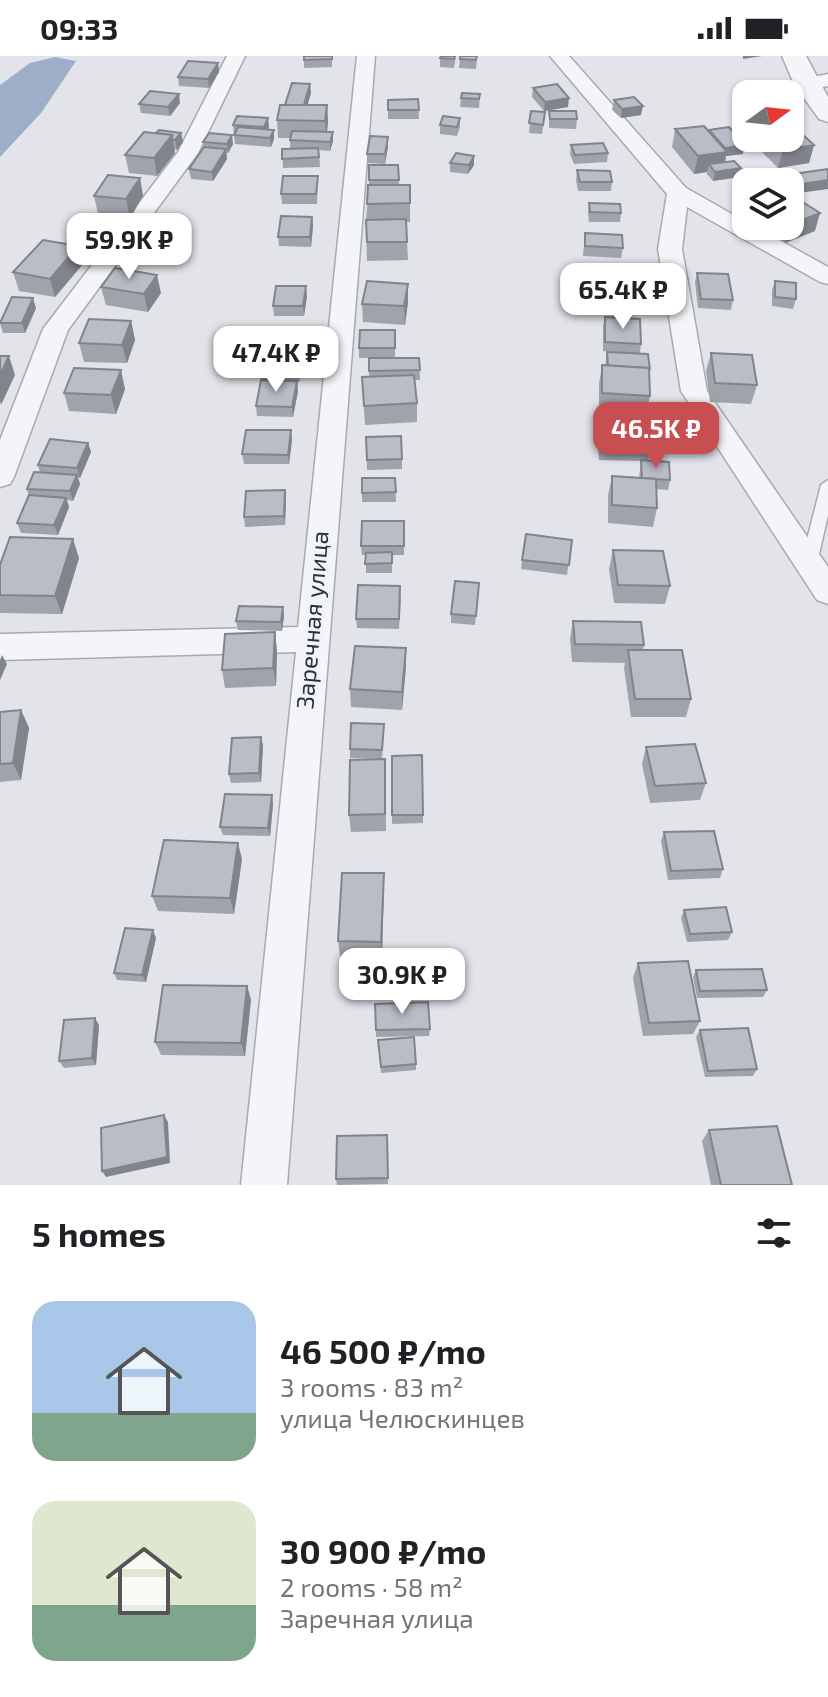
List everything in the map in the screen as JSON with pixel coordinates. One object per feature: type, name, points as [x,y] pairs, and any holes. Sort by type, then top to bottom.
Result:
[{"type":"street","points":[[0,477],[56,329],[188,153],[236,56]]},
{"type":"street","name":"Заречная улица","points":[[264,1185],[366,56]]},
{"type":"street","points":[[559,56],[678,193],[828,277]]},
{"type":"street","points":[[794,56],[821,96]]},
{"type":"street","points":[[678,193],[670,249],[694,391],[828,592]]},
{"type":"street","points":[[0,647],[311,639]]},
{"type":"lane","points":[[809,563],[828,485]]},
{"type":"water","points":[[55,57],[76,61],[41,113],[0,157],[0,85],[30,63]]},
{"type":"building","points":[[304,56],[332,56],[332,59],[304,60]]},
{"type":"building","points":[[460,56],[477,56],[476,60],[460,59]]},
{"type":"building","points":[[188,61],[218,63],[208,79],[178,77]]},
{"type":"building","points":[[292,83],[310,84],[304,105],[285,105]]},
{"type":"building","points":[[557,84],[569,98],[545,102],[533,88]]},
{"type":"building","points":[[150,91],[179,94],[168,107],[139,104]]},
{"type":"building","points":[[462,93],[480,94],[479,99],[461,98]]},
{"type":"building","points":[[634,97],[643,106],[622,109],[614,100]]},
{"type":"building","points":[[418,99],[419,110],[388,110],[388,100]]},
{"type":"building","points":[[280,105],[327,105],[325,121],[277,120]]},
{"type":"building","points":[[531,111],[545,112],[543,125],[529,123]]},
{"type":"building","points":[[549,111],[576,111],[577,119],[550,119]]},
{"type":"building","points":[[237,116],[268,118],[264,127],[233,125]]},
{"type":"building","points":[[443,116],[460,118],[457,127],[440,125]]},
{"type":"building","points":[[704,126],[727,152],[698,156],[675,129]]},
{"type":"building","points":[[238,127],[274,130],[270,138],[234,135]]},
{"type":"building","points":[[729,127],[732,130],[732,147],[725,148],[709,130]]},
{"type":"building","points":[[159,130],[181,133],[172,140],[172,135],[156,133]]},
{"type":"building","points":[[292,131],[333,132],[330,142],[290,140]]},
{"type":"building","points":[[144,132],[172,135],[154,158],[125,155]]},
{"type":"building","points":[[209,133],[232,135],[227,144],[203,142]]},
{"type":"building","points":[[370,136],[388,137],[385,154],[367,154]]},
{"type":"building","points":[[804,136],[814,145],[804,147]]},
{"type":"building","points":[[603,143],[608,153],[575,155],[571,145]]},
{"type":"building","points":[[204,147],[226,149],[212,172],[189,169]]},
{"type":"building","points":[[318,148],[319,157],[282,159],[282,149]]},
{"type":"building","points":[[456,153],[474,156],[469,165],[450,163]]},
{"type":"building","points":[[734,161],[741,168],[715,172],[709,164]]},
{"type":"building","points":[[369,165],[398,165],[399,180],[369,180]]},
{"type":"building","points":[[828,169],[828,180],[804,184],[804,172]]},
{"type":"building","points":[[577,170],[610,171],[612,182],[580,182]]},
{"type":"building","points":[[108,175],[140,178],[126,199],[94,196]]},
{"type":"building","points":[[283,176],[318,176],[316,194],[281,194]]},
{"type":"building","points":[[368,185],[410,185],[410,203],[367,204]]},
{"type":"building","points":[[589,203],[620,204],[621,213],[590,212]]},
{"type":"building","points":[[804,203],[820,213],[804,219]]},
{"type":"building","points":[[281,216],[312,217],[310,237],[278,237]]},
{"type":"building","points":[[156,217],[180,220],[168,238],[143,236]]},
{"type":"building","points":[[406,219],[407,242],[367,242],[366,220]]},
{"type":"building","points":[[585,233],[622,235],[623,248],[585,246]]},
{"type":"building","points":[[43,240],[78,246],[50,279],[13,272]]},
{"type":"building","points":[[597,267],[639,270],[638,295],[596,292]]},
{"type":"building","points":[[115,268],[157,275],[144,294],[101,287]]},
{"type":"building","points":[[697,273],[728,274],[733,300],[701,299]]},
{"type":"building","points":[[367,281],[408,284],[404,306],[362,304]]},
{"type":"building","points":[[775,281],[796,283],[796,299],[775,297]]},
{"type":"building","points":[[276,286],[306,286],[303,306],[273,306]]},
{"type":"building","points":[[12,297],[33,298],[22,323],[0,323]]},
{"type":"building","points":[[605,317],[640,319],[641,344],[605,342]]},
{"type":"building","points":[[89,319],[131,321],[122,345],[79,343]]},
{"type":"building","points":[[360,330],[395,330],[395,348],[359,348]]},
{"type":"building","points":[[264,347],[301,347],[298,372],[259,371]]},
{"type":"building","points":[[607,352],[648,354],[650,370],[608,366]]},
{"type":"building","points":[[711,353],[752,355],[757,385],[715,383]]},
{"type":"building","points":[[0,356],[9,356],[0,375]]},
{"type":"building","points":[[369,358],[419,358],[420,370],[369,371]]},
{"type":"building","points":[[602,365],[649,368],[650,396],[602,393]]},
{"type":"building","points":[[74,368],[121,370],[111,395],[64,393]]},
{"type":"building","points":[[414,375],[417,403],[364,406],[362,377]]},
{"type":"building","points":[[261,380],[297,381],[292,407],[256,406]]},
{"type":"building","points":[[600,416],[648,418],[652,442],[602,441]]},
{"type":"building","points":[[246,430],[291,430],[288,455],[242,454]]},
{"type":"building","points":[[401,436],[402,459],[367,460],[366,437]]},
{"type":"building","points":[[50,439],[88,443],[77,468],[38,465]]},
{"type":"building","points":[[641,460],[669,462],[670,480],[642,478]]},
{"type":"building","points":[[34,472],[77,475],[70,491],[27,489]]},
{"type":"building","points":[[612,476],[656,479],[657,508],[612,505]]},
{"type":"building","points":[[362,478],[395,478],[396,492],[362,493]]},
{"type":"building","points":[[285,490],[284,516],[244,517],[246,491]]},
{"type":"building","points":[[29,495],[66,498],[54,525],[17,523]]},
{"type":"building","points":[[362,521],[404,521],[404,546],[361,546]]},
{"type":"building","points":[[526,534],[572,540],[569,565],[522,560]]},
{"type":"building","points":[[10,537],[73,539],[55,596],[0,595],[0,565]]},
{"type":"building","points":[[613,550],[663,551],[670,586],[618,585]]},
{"type":"building","points":[[392,552],[392,563],[365,564],[366,553]]},
{"type":"building","points":[[455,581],[479,583],[476,616],[451,614]]},
{"type":"building","points":[[358,585],[400,586],[399,619],[356,619]]},
{"type":"building","points":[[239,606],[283,607],[281,622],[236,621]]},
{"type":"building","points":[[573,621],[641,622],[644,645],[575,644]]},
{"type":"building","points":[[275,632],[273,668],[222,670],[225,634]]},
{"type":"building","points":[[355,646],[406,648],[402,692],[350,689]]},
{"type":"building","points":[[628,650],[682,650],[691,699],[635,699]]},
{"type":"building","points":[[21,710],[13,763],[0,764],[0,712]]},
{"type":"building","points":[[351,723],[384,724],[382,750],[350,749]]},
{"type":"building","points":[[261,737],[259,773],[229,774],[232,738]]},
{"type":"building","points":[[695,744],[706,783],[655,786],[646,747]]},
{"type":"building","points":[[422,755],[423,815],[392,815],[392,756]]},
{"type":"building","points":[[385,759],[385,814],[349,815],[350,760]]},
{"type":"building","points":[[225,794],[272,795],[268,828],[220,827]]},
{"type":"building","points":[[714,831],[723,869],[671,871],[664,832]]},
{"type":"building","points":[[164,840],[238,843],[230,898],[152,896]]},
{"type":"building","points":[[342,873],[384,873],[381,942],[338,941]]},
{"type":"building","points":[[726,907],[732,932],[690,934],[684,910]]},
{"type":"building","points":[[125,928],[153,930],[142,975],[114,973]]},
{"type":"building","points":[[688,961],[700,1021],[649,1023],[638,963]]},
{"type":"building","points":[[762,969],[767,990],[700,991],[696,970]]},
{"type":"building","points":[[163,985],[247,986],[241,1043],[155,1042]]},
{"type":"building","points":[[428,1002],[430,1029],[376,1030],[375,1004]]},
{"type":"building","points":[[95,1018],[92,1058],[59,1061],[64,1020]]},
{"type":"building","points":[[748,1028],[757,1069],[708,1071],[700,1030]]},
{"type":"building","points":[[414,1037],[416,1064],[381,1067],[378,1040]]},
{"type":"building","points":[[164,1115],[167,1157],[102,1171],[101,1128]]},
{"type":"building","points":[[777,1126],[792,1185],[721,1185],[709,1130]]},
{"type":"building","points":[[387,1135],[388,1178],[336,1179],[337,1136]]}]
